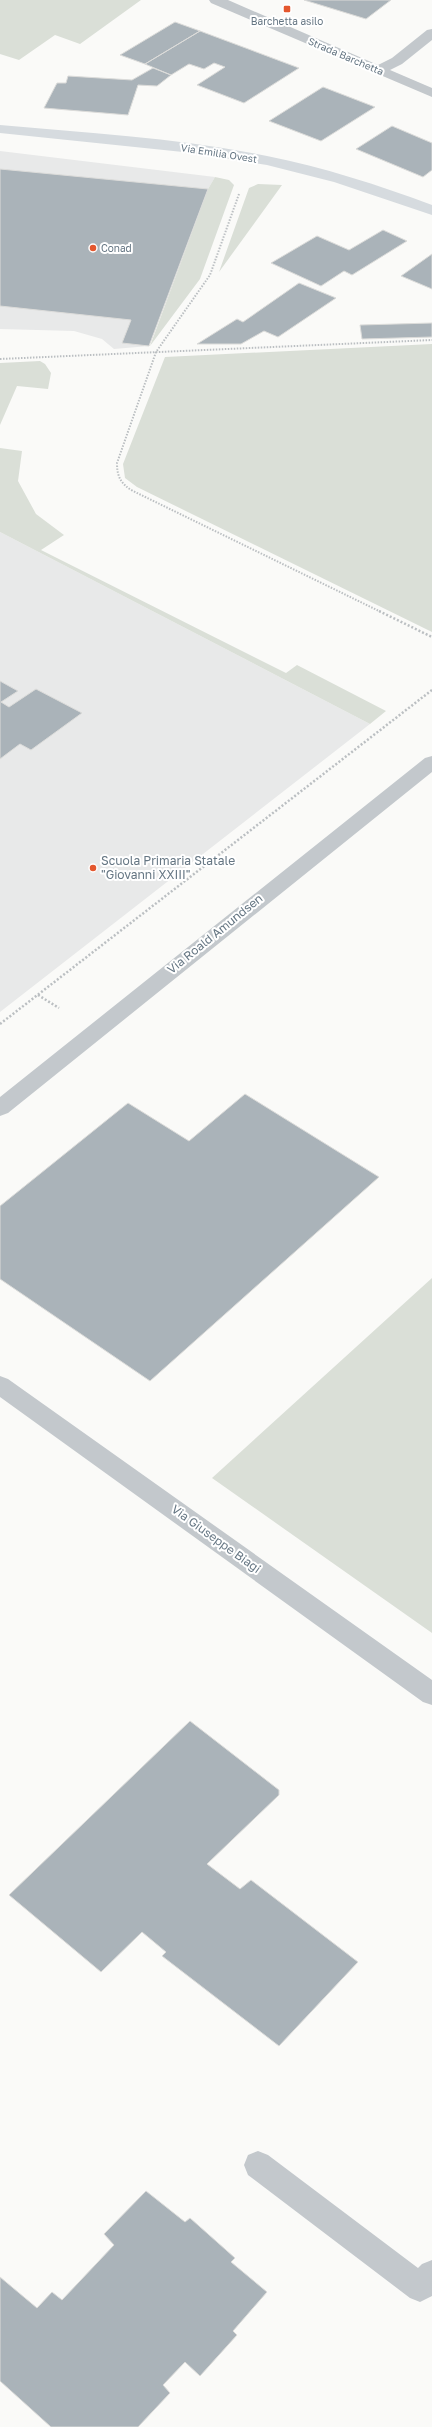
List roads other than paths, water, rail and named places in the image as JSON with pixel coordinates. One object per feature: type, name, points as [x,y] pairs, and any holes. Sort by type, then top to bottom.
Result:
[{"type":"main road","name":"Via Emilia Ovest","points":[[0,129],[178,146],[260,160],[351,182],[432,210]]},
{"type":"street","name":"Strada Barchetta","points":[[216,0],[432,93]]},
{"type":"street","points":[[380,70],[396,61],[432,33]]},
{"type":"street","name":"Via Roald Amundsen","points":[[0,1108],[432,762]]},
{"type":"street","name":"Via Giuseppe Biagi","points":[[0,1385],[432,1694]]},
{"type":"street","points":[[258,2166],[420,2288],[432,2274]]},
{"type":"place","name":"Barchetta asilo","points":[[287,9]]},
{"type":"place","name":"Conad","points":[[93,248]]},
{"type":"place","name":"Scuola Primaria Statale \"Giovanni XXIII\"","points":[[93,868]]}]
